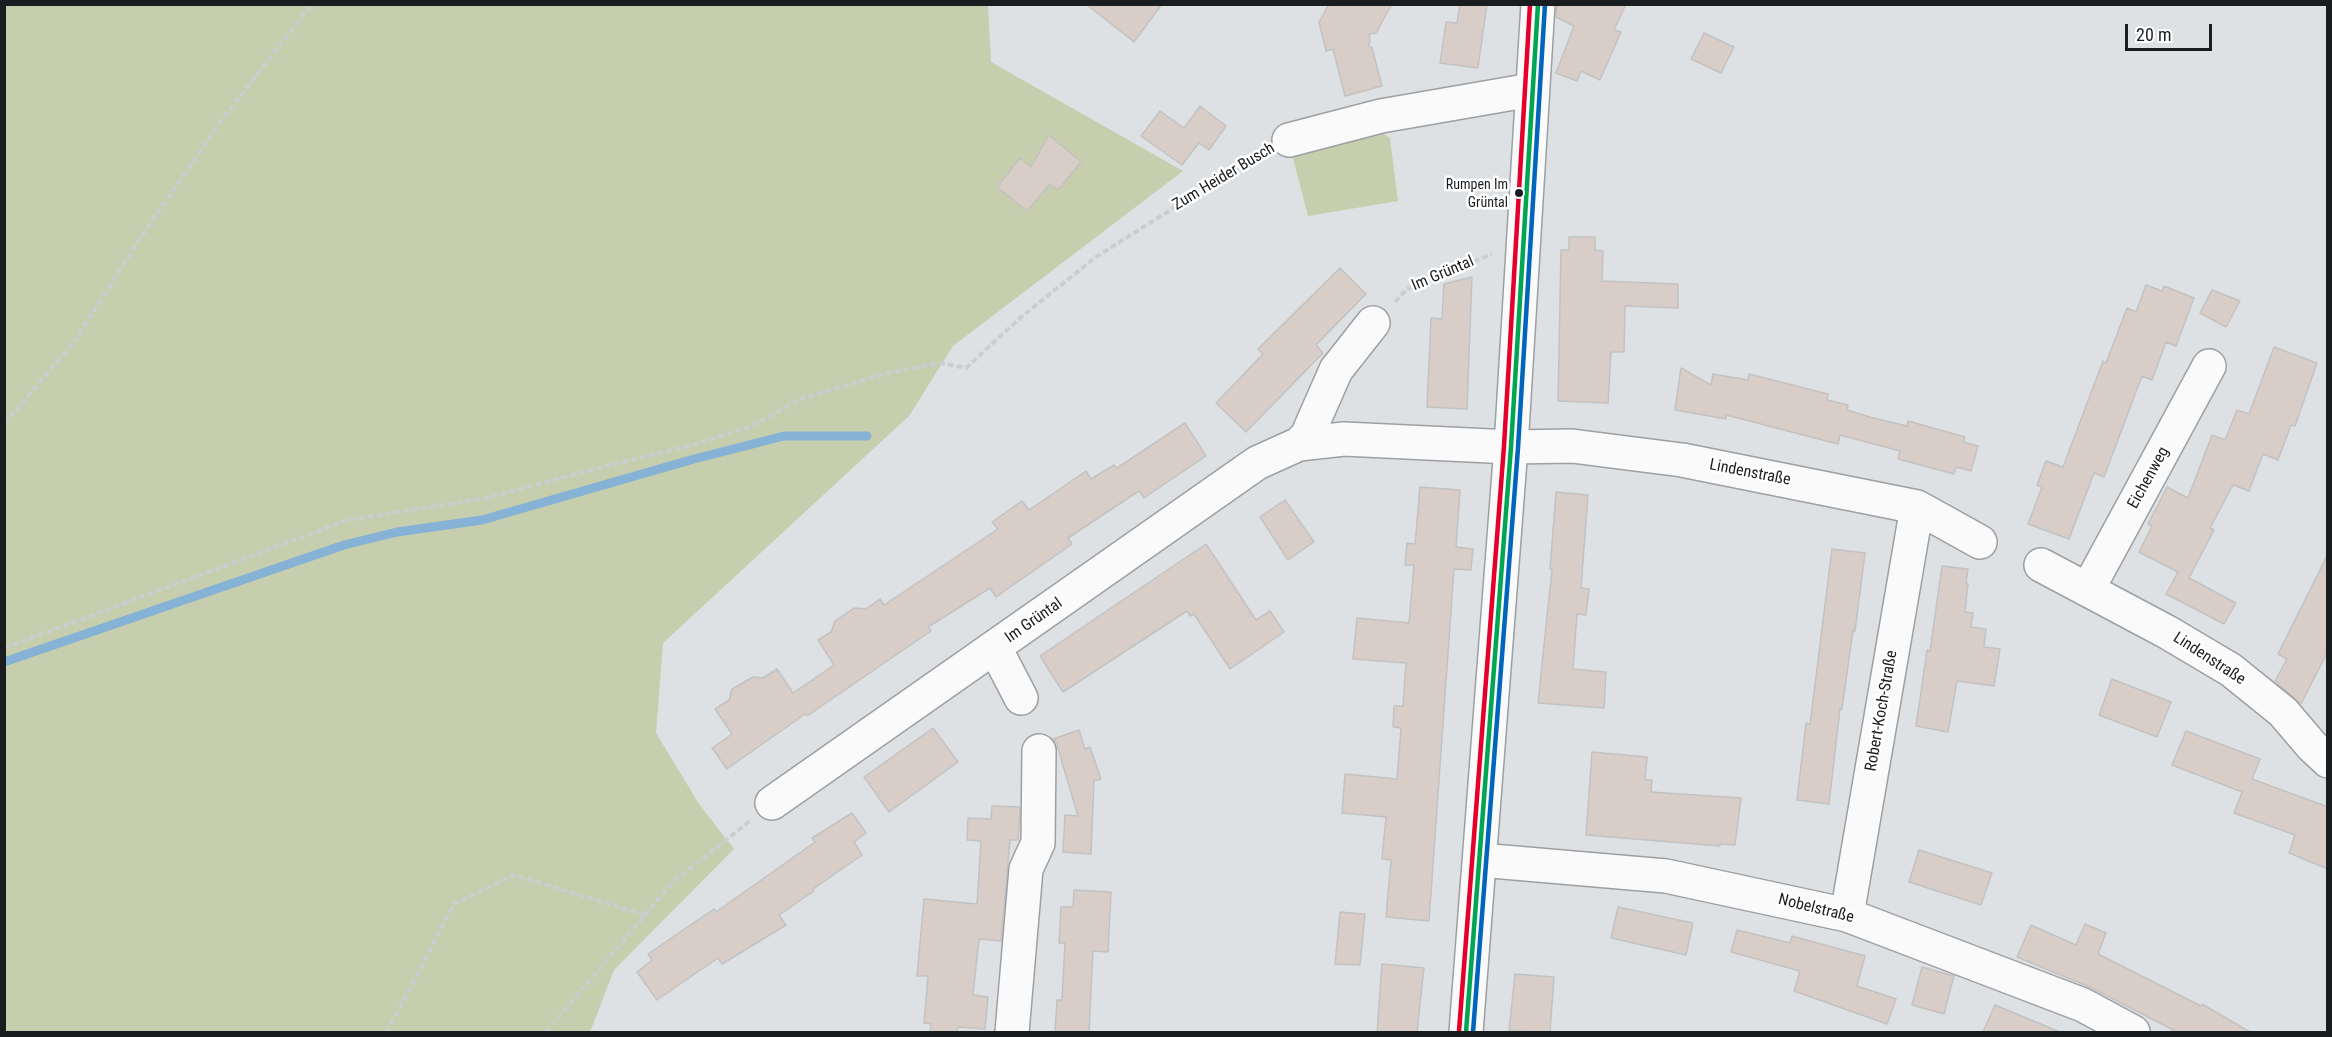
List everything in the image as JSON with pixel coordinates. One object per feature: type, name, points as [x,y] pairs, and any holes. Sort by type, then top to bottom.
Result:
[{"type":"street","points":[[1466,1032],[1511,447],[1538,4]]},
{"type":"street","name":"Zum Heider Busch","points":[[1289,140],[1381,117],[1531,90]]},
{"type":"street","points":[[1299,444],[1307,436],[1336,370],[1373,323]]},
{"type":"street","name":"Eichenweg","points":[[2088,589],[2209,366]]},
{"type":"street","name":"Im Grüntal","points":[[772,803],[1257,463],[1299,444],[1344,439],[1511,447]]},
{"type":"street","name":"Lindenstraße","points":[[1511,447],[1572,446],[1682,460],[1917,507],[1980,542]]},
{"type":"street","name":"Robert-Koch-Straße","points":[[1847,915],[1917,507]]},
{"type":"street","name":"Lindenstraße","points":[[2042,565],[2167,632],[2231,670],[2322,743]]},
{"type":"street","points":[[995,648],[1021,698]]},
{"type":"street","points":[[1012,1032],[1026,869],[1038,843],[1039,751]]},
{"type":"street","name":"Nobelstraße","points":[[1480,860],[1666,876],[1847,915],[2083,1005],[2133,1032]]},
{"type":"path","points":[[4,424],[74,342],[137,243],[221,121],[312,4]]},
{"type":"path","name":"Zum Heider Busch","points":[[4,648],[348,520],[486,498],[693,445],[749,427],[803,398],[892,372],[941,363],[966,368],[1020,318],[1096,256],[1249,158],[1289,140]]},
{"type":"path","name":"Im Grüntal","points":[[1373,323],[1407,289],[1494,253],[1525,246]]},
{"type":"path","points":[[546,1032],[673,882],[772,803]]},
{"type":"path","points":[[387,1032],[454,904],[514,875],[645,915]]},
{"type":"green space","points":[[5,5],[988,5],[991,62],[1183,171],[953,346],[909,416],[663,643],[656,733],[699,804],[734,849],[614,970],[590,1032],[5,1032]]},
{"type":"green space","points":[[1379,131],[1390,138],[1398,201],[1308,216],[1290,147]]},
{"type":"building","points":[[1086,4],[1162,4],[1134,42]]},
{"type":"building","points":[[1329,4],[1392,4],[1376,33],[1369,34],[1368,45],[1372,48],[1382,86],[1345,96],[1333,49],[1326,51],[1319,22]]},
{"type":"building","points":[[1460,4],[1487,4],[1478,68],[1440,63],[1446,22],[1457,23]]},
{"type":"building","points":[[1557,4],[1626,4],[1614,30],[1621,32],[1600,80],[1581,71],[1577,81],[1556,73],[1574,26],[1556,17]]},
{"type":"building","points":[[1704,33],[1734,47],[1721,73],[1691,59]]},
{"type":"building","points":[[1200,106],[1226,126],[1209,150],[1199,143],[1182,165],[1141,136],[1160,111],[1184,128]]},
{"type":"building","points":[[1049,135],[1081,162],[1058,190],[1050,184],[1027,211],[997,187],[1020,158],[1031,167]]},
{"type":"building","points":[[1569,237],[1595,237],[1595,250],[1603,251],[1602,281],[1678,284],[1678,308],[1625,306],[1624,352],[1611,352],[1608,403],[1558,401],[1561,250],[1569,250]]},
{"type":"building","points":[[1340,268],[1366,294],[1316,345],[1323,353],[1246,432],[1216,403],[1263,354],[1258,349]]},
{"type":"building","points":[[1472,277],[1467,409],[1427,407],[1431,318],[1442,319],[1444,284]]},
{"type":"building","points":[[2146,285],[2162,291],[2164,286],[2194,298],[2176,346],[2166,342],[2152,380],[2142,376],[2104,477],[2094,473],[2069,539],[2028,524],[2042,487],[2037,485],[2046,461],[2063,467],[2103,361],[2106,363],[2127,308],[2136,312]]},
{"type":"building","points":[[2212,290],[2240,301],[2226,327],[2200,313]]},
{"type":"building","points":[[2274,347],[2317,363],[2295,426],[2291,425],[2278,460],[2263,454],[2249,491],[2233,485],[2210,528],[2214,530],[2189,578],[2236,603],[2224,624],[2166,594],[2178,572],[2139,552],[2152,526],[2148,524],[2167,487],[2188,498],[2212,435],[2225,440],[2237,410],[2249,414]]},
{"type":"building","points":[[1681,368],[1711,385],[1713,374],[1748,380],[1749,374],[1828,394],[1827,400],[1848,405],[1847,410],[1873,418],[1907,426],[1908,421],[1965,437],[1963,442],[1978,446],[1971,471],[1956,467],[1954,474],[1898,459],[1900,451],[1840,435],[1838,444],[1726,415],[1726,419],[1675,410]]},
{"type":"building","points":[[1185,423],[1206,456],[1144,498],[1139,491],[1068,538],[1072,544],[996,597],[990,588],[928,627],[931,631],[807,716],[805,714],[727,769],[712,748],[732,734],[715,709],[729,700],[732,689],[753,677],[763,678],[777,669],[793,693],[834,665],[818,640],[831,632],[835,621],[854,608],[866,609],[880,599],[884,605],[998,529],[992,522],[1022,501],[1029,510],[1086,471],[1091,479],[1114,465],[1117,468]]},
{"type":"building","points":[[1420,487],[1460,490],[1456,547],[1473,549],[1471,570],[1454,569],[1429,921],[1386,917],[1391,860],[1382,859],[1386,817],[1342,813],[1345,774],[1397,779],[1401,728],[1393,727],[1394,706],[1403,706],[1406,663],[1353,659],[1357,618],[1409,623],[1414,565],[1405,565],[1407,543],[1415,544]]},
{"type":"building","points":[[1556,492],[1588,495],[1581,588],[1589,589],[1586,615],[1577,614],[1573,669],[1606,672],[1604,708],[1538,703],[1552,569],[1550,569]]},
{"type":"building","points":[[1285,500],[1314,542],[1288,560],[1260,517]]},
{"type":"building","points":[[1206,544],[1256,620],[1270,611],[1284,632],[1230,669],[1194,614],[1190,616],[1187,611],[1063,692],[1040,656]]},
{"type":"building","points":[[1832,549],[1865,553],[1855,631],[1853,630],[1842,709],[1840,709],[1829,804],[1797,800],[1806,723],[1810,724]]},
{"type":"building","points":[[2328,554],[2328,651],[2301,704],[2275,681],[2287,659],[2278,654]]},
{"type":"building","points":[[1942,566],[1968,569],[1965,612],[1973,613],[1971,627],[1986,629],[1984,647],[2000,649],[1994,686],[1957,681],[1948,732],[1916,726]]},
{"type":"building","points":[[2112,679],[2171,702],[2157,737],[2099,715]]},
{"type":"building","points":[[933,728],[958,762],[889,812],[864,777]]},
{"type":"building","points":[[1079,730],[1085,749],[1090,747],[1101,779],[1094,781],[1091,854],[1063,852],[1065,815],[1078,816],[1056,742],[1053,739]]},
{"type":"building","points":[[2186,731],[2260,759],[2252,779],[2328,807],[2328,869],[2289,853],[2295,835],[2234,813],[2242,792],[2172,765]]},
{"type":"building","points":[[1592,752],[1647,757],[1645,780],[1652,780],[1651,792],[1741,798],[1735,845],[1720,844],[1720,846],[1586,835]]},
{"type":"building","points":[[992,806],[1020,807],[1020,811],[1018,840],[1010,840],[1001,941],[979,939],[973,995],[988,997],[985,1029],[958,1027],[957,1032],[930,1032],[931,1024],[924,1023],[928,976],[917,976],[924,899],[977,904],[981,841],[967,840],[968,818],[991,819]]},
{"type":"building","points":[[852,813],[866,833],[854,842],[862,855],[779,915],[786,925],[722,964],[718,958],[657,1000],[637,972],[652,960],[648,954],[714,909],[716,912],[815,842],[812,838]]},
{"type":"building","points":[[1919,850],[1992,873],[1981,905],[1909,882]]},
{"type":"building","points":[[1074,890],[1111,892],[1108,952],[1093,951],[1089,1032],[1055,1032],[1057,1000],[1062,1000],[1065,943],[1059,943],[1061,907],[1073,907]]},
{"type":"building","points":[[1618,907],[1693,923],[1686,955],[1611,938]]},
{"type":"building","points":[[1340,912],[1365,914],[1360,965],[1335,964]]},
{"type":"building","points":[[2085,924],[2106,933],[2098,954],[2201,1006],[2202,1004],[2250,1032],[2177,1032],[2092,988],[2017,957],[2031,925],[2076,945]]},
{"type":"building","points":[[1737,930],[1790,943],[1792,936],[1865,956],[1857,986],[1896,999],[1887,1024],[1794,991],[1800,971],[1731,952]]},
{"type":"building","points":[[1382,964],[1424,968],[1417,1032],[1377,1032]]},
{"type":"building","points":[[1922,967],[1954,976],[1944,1014],[1912,1005]]},
{"type":"building","points":[[1515,974],[1554,977],[1550,1032],[1509,1031]]},
{"type":"building","points":[[1995,1005],[2060,1032],[1983,1032]]},
{"type":"waterway","points":[[4,662],[344,545],[397,532],[482,520],[694,459],[784,436],[867,436]]},
{"type":"transit line","points":[[1459,1031],[1504,446],[1530,4]]},
{"type":"transit line","points":[[1466,1032],[1511,447],[1538,4]]},
{"type":"transit line","points":[[1473,1032],[1518,448],[1545,4]]},
{"type":"place","name":"Rumpen Im Grüntal","points":[[1519,193]]}]
